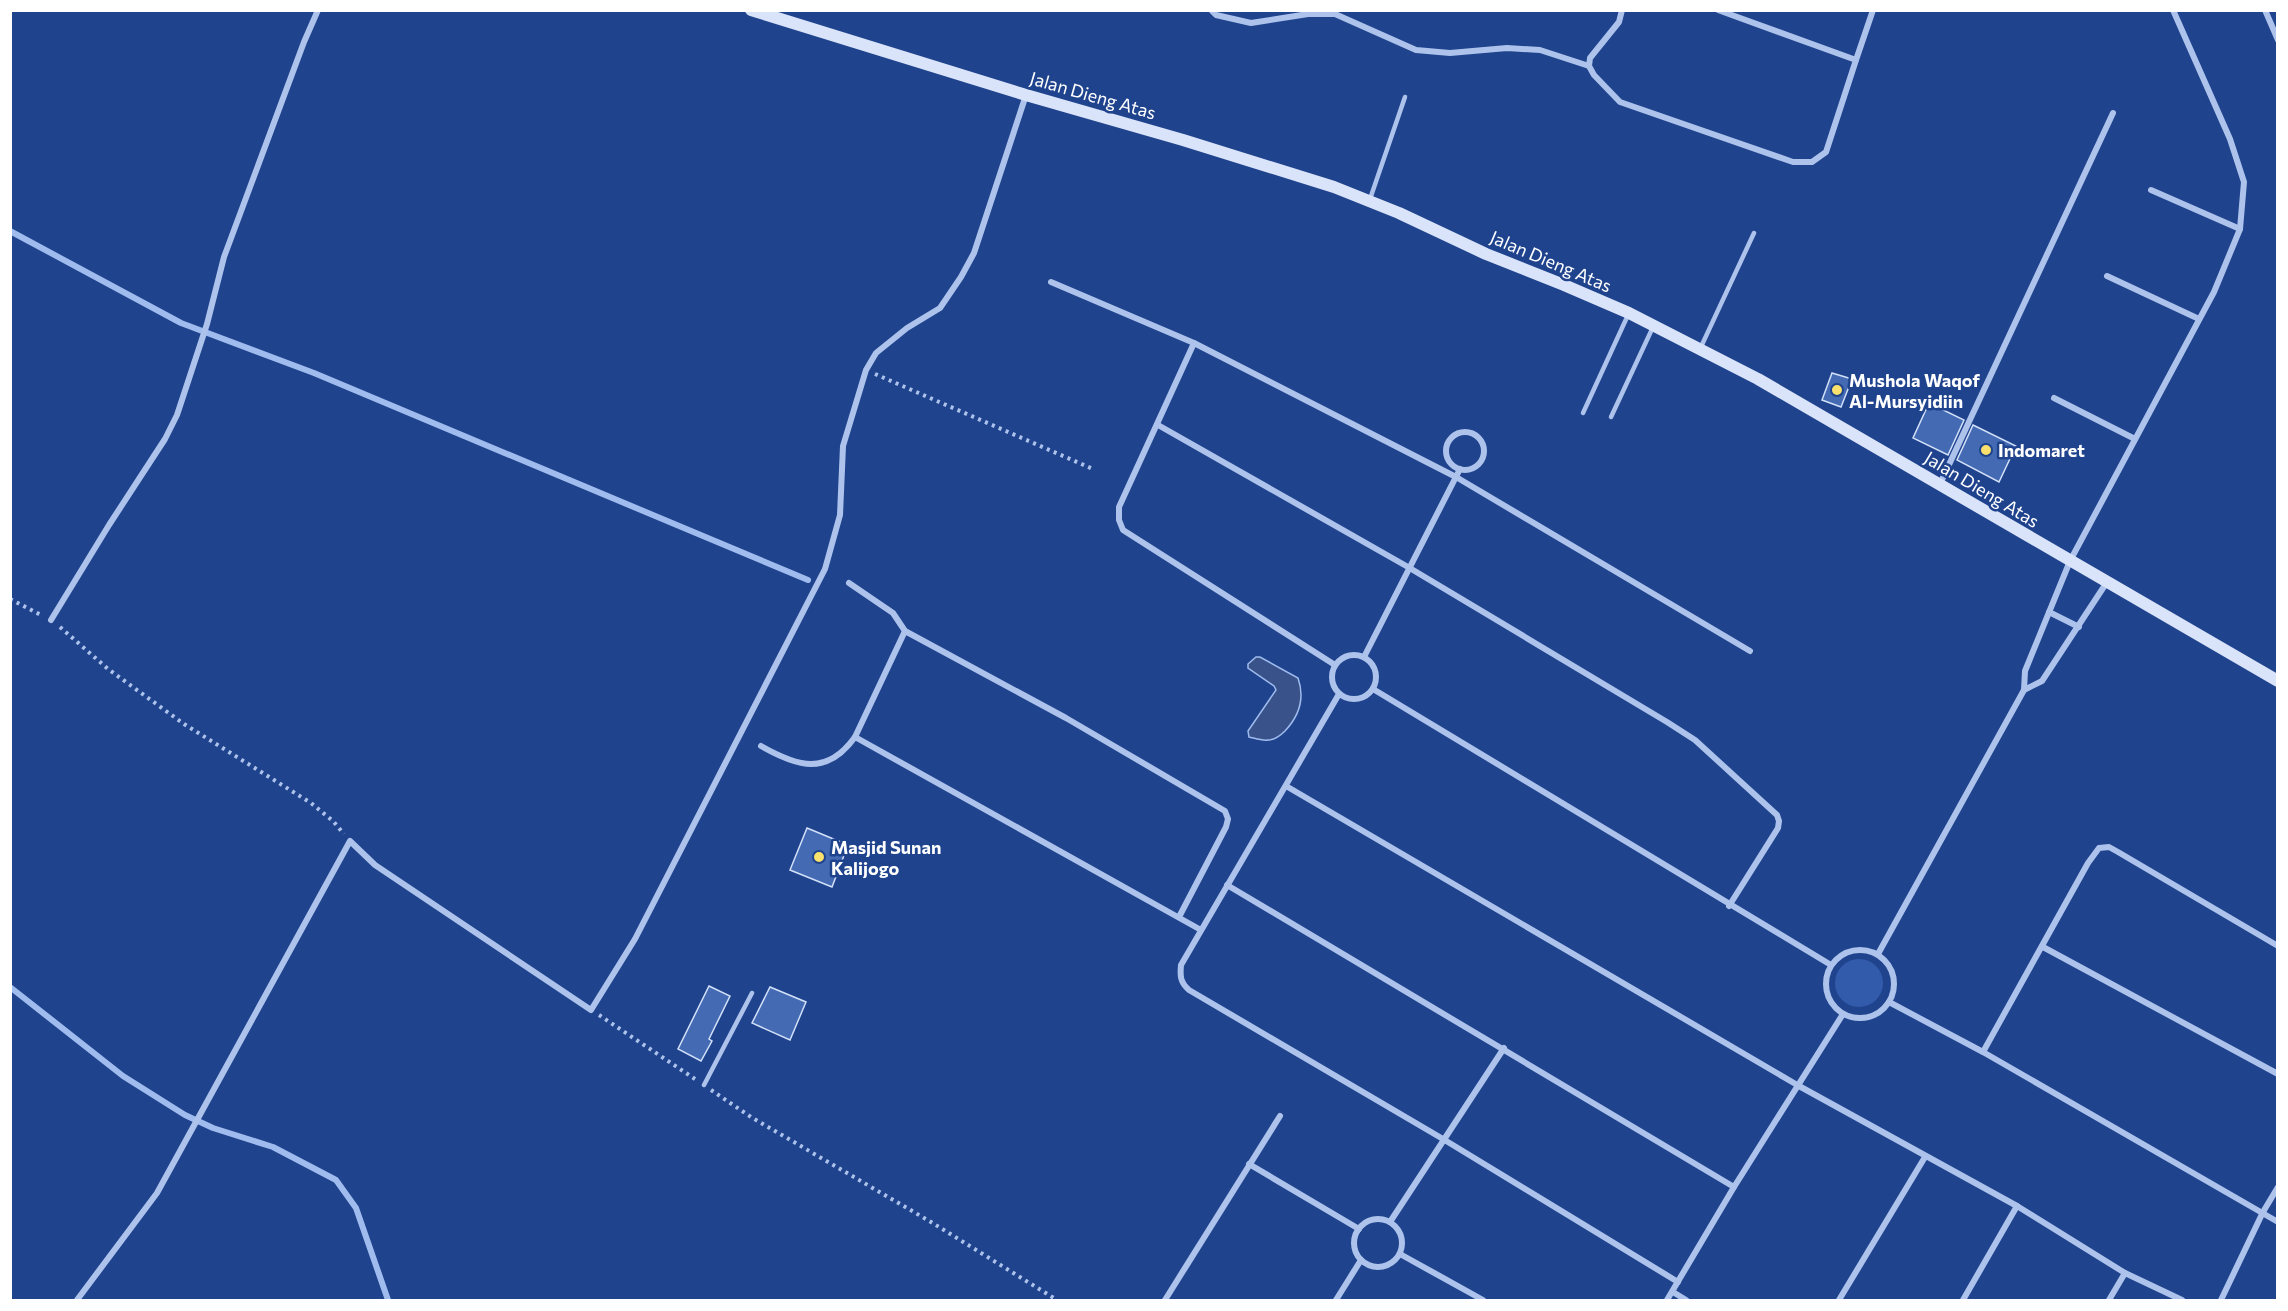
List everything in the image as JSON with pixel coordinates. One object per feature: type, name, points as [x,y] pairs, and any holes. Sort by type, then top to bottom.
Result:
[{"type":"street","points":[[51,620],[165,439],[177,416],[207,324],[224,257],[318,10]]},
{"type":"street","name":"Jalan Dieng Atas","points":[[752,10],[1334,187],[1629,313],[1758,379],[2277,681]]},
{"type":"street","points":[[1210,10],[1216,15],[1251,23],[1308,14],[1335,14],[1416,50],[1450,53],[1507,48],[1540,50],[1589,66]]},
{"type":"street","points":[[1622,10],[1619,22],[1590,58],[1589,66],[1594,75],[1620,102],[1793,162],[1812,162],[1826,152],[1873,10]]},
{"type":"street","points":[[1719,10],[1856,60]]},
{"type":"street","points":[[1878,954],[2024,690],[2025,671],[2070,561],[2214,292],[2240,229],[2244,182],[2230,139],[2173,10]]},
{"type":"street","points":[[2265,10],[2277,40]]},
{"type":"street","points":[[76,1300],[156,1193],[350,841],[375,865],[591,1010],[635,939],[825,569],[840,515],[843,446],[866,370],[876,353],[907,328],[940,308],[974,253],[1026,95]]},
{"type":"street","points":[[1940,484],[2114,113]]},
{"type":"street","points":[[2151,190],[2240,229]]},
{"type":"street","points":[[2106,276],[2199,319]]},
{"type":"street","points":[[1051,282],[1194,343],[1456,477],[1750,651]]},
{"type":"street","points":[[1194,343],[1119,507],[1119,520],[1124,530],[1335,665]]},
{"type":"street","points":[[2054,398],[2135,439]]},
{"type":"street","points":[[1158,425],[1408,567],[1695,740],[1778,815],[1778,828],[1729,906]]},
{"type":"street","points":[[1472,433],[1482,441],[1485,454],[1478,465],[1466,470],[1460,469],[1450,462],[1446,451],[1447,445],[1454,435],[1472,433]]},
{"type":"street","points":[[1364,657],[1460,469]]},
{"type":"street","points":[[2024,690],[2042,681],[2107,582]]},
{"type":"street","points":[[849,583],[893,613],[905,632],[1066,718],[1225,811],[1228,819],[1226,827],[1179,917]]},
{"type":"street","points":[[2049,612],[2079,627]]},
{"type":"street","points":[[761,746],[798,764],[813,765],[830,761],[855,737],[905,632]]},
{"type":"street","points":[[1358,655],[1364,657],[1370,662],[1376,675],[1373,689],[1368,695],[1353,700],[1339,694],[1332,683],[1332,671],[1335,665],[1345,657],[1358,655]]},
{"type":"street","points":[[1373,689],[1729,906],[1831,965]]},
{"type":"street","points":[[1339,694],[1181,965],[1182,983],[1189,990],[1678,1282]]},
{"type":"street","points":[[855,737],[1201,930]]},
{"type":"street","points":[[1286,786],[1799,1086],[2017,1206],[2125,1273],[2182,1300]]},
{"type":"street","points":[[1983,1052],[2088,863],[2095,852],[2104,847],[2118,852],[2277,946]]},
{"type":"street","points":[[1227,885],[1734,1187]]},
{"type":"street","points":[[2043,947],[2277,1074]]},
{"type":"street","points":[[1852,950],[1870,950],[1878,954],[1885,960],[1894,976],[1893,994],[1889,1002],[1877,1014],[1869,1017],[1860,1018],[1843,1014],[1831,1003],[1828,996],[1825,980],[1831,965],[1844,953],[1852,950]]},
{"type":"street","points":[[1889,1002],[1983,1052],[2277,1222]]},
{"type":"street","points":[[1667,1300],[1734,1187],[1843,1014]]},
{"type":"street","points":[[1390,1222],[1504,1048]]},
{"type":"street","points":[[1165,1300],[1280,1116]]},
{"type":"street","points":[[1839,1300],[1925,1156]]},
{"type":"street","points":[[1249,1164],[1359,1229]]},
{"type":"street","points":[[2221,1300],[2277,1187]]},
{"type":"street","points":[[1963,1300],[2017,1206]]},
{"type":"street","points":[[1377,1219],[1390,1222],[1396,1227],[1402,1240],[1400,1254],[1395,1260],[1382,1267],[1368,1265],[1361,1260],[1355,1249],[1354,1242],[1359,1229],[1364,1224],[1377,1219]]},
{"type":"street","points":[[1400,1254],[1483,1300]]},
{"type":"street","points":[[1336,1300],[1361,1260]]},
{"type":"street","points":[[2109,1300],[2125,1273]]},
{"type":"street","points":[[1672,1292],[1686,1300]]},
{"type":"lane","points":[[1369,202],[1405,97]]},
{"type":"lane","points":[[1700,349],[1754,233]]},
{"type":"lane","points":[[1583,413],[1629,313]]},
{"type":"lane","points":[[1611,417],[1654,326]]},
{"type":"lane","points":[[704,1085],[752,993]]},
{"type":"path","points":[[866,370],[1093,469]]},
{"type":"path","points":[[10,599],[51,620],[108,669],[184,724],[311,803],[333,821],[350,841]]},
{"type":"path","points":[[591,1010],[751,1117],[931,1222],[1057,1300]]},
{"type":"shaded area","points":[[1256,657],[1298,678],[1300,685],[1301,699],[1298,712],[1283,733],[1270,740],[1249,737],[1248,731],[1276,690],[1274,686],[1248,668],[1248,664]]},
{"type":"shaded area","points":[[1859,959],[1876,966],[1883,983],[1876,1000],[1859,1007],[1842,1000],[1835,983],[1842,966]]},
{"type":"building","name":"Mushola Waqof Al-Mursyidiin","points":[[1832,373],[1852,379],[1841,407],[1822,400]]},
{"type":"building","points":[[1929,403],[1964,420],[1948,455],[1913,438]]},
{"type":"building","points":[[1973,425],[2016,446],[1999,482],[1957,460]]},
{"type":"building","name":"Masjid Sunan Kalijogo","points":[[807,828],[848,845],[832,887],[790,870]]},
{"type":"building","points":[[709,986],[730,996],[709,1039],[712,1041],[701,1061],[678,1049]]},
{"type":"building","points":[[770,987],[806,1002],[790,1040],[752,1023]]},
{"type":"waterway","points":[[10,231],[181,323],[314,373],[808,580]]},
{"type":"waterway","points":[[10,987],[123,1076],[185,1115],[213,1128],[273,1147],[336,1180],[356,1208],[388,1300]]},
{"type":"place","name":"Mushola Waqof Al-Mursyidiin","points":[[1837,390]]},
{"type":"place","name":"Indomaret","points":[[1986,450]]},
{"type":"place","name":"Masjid Sunan Kalijogo","points":[[819,857]]}]
